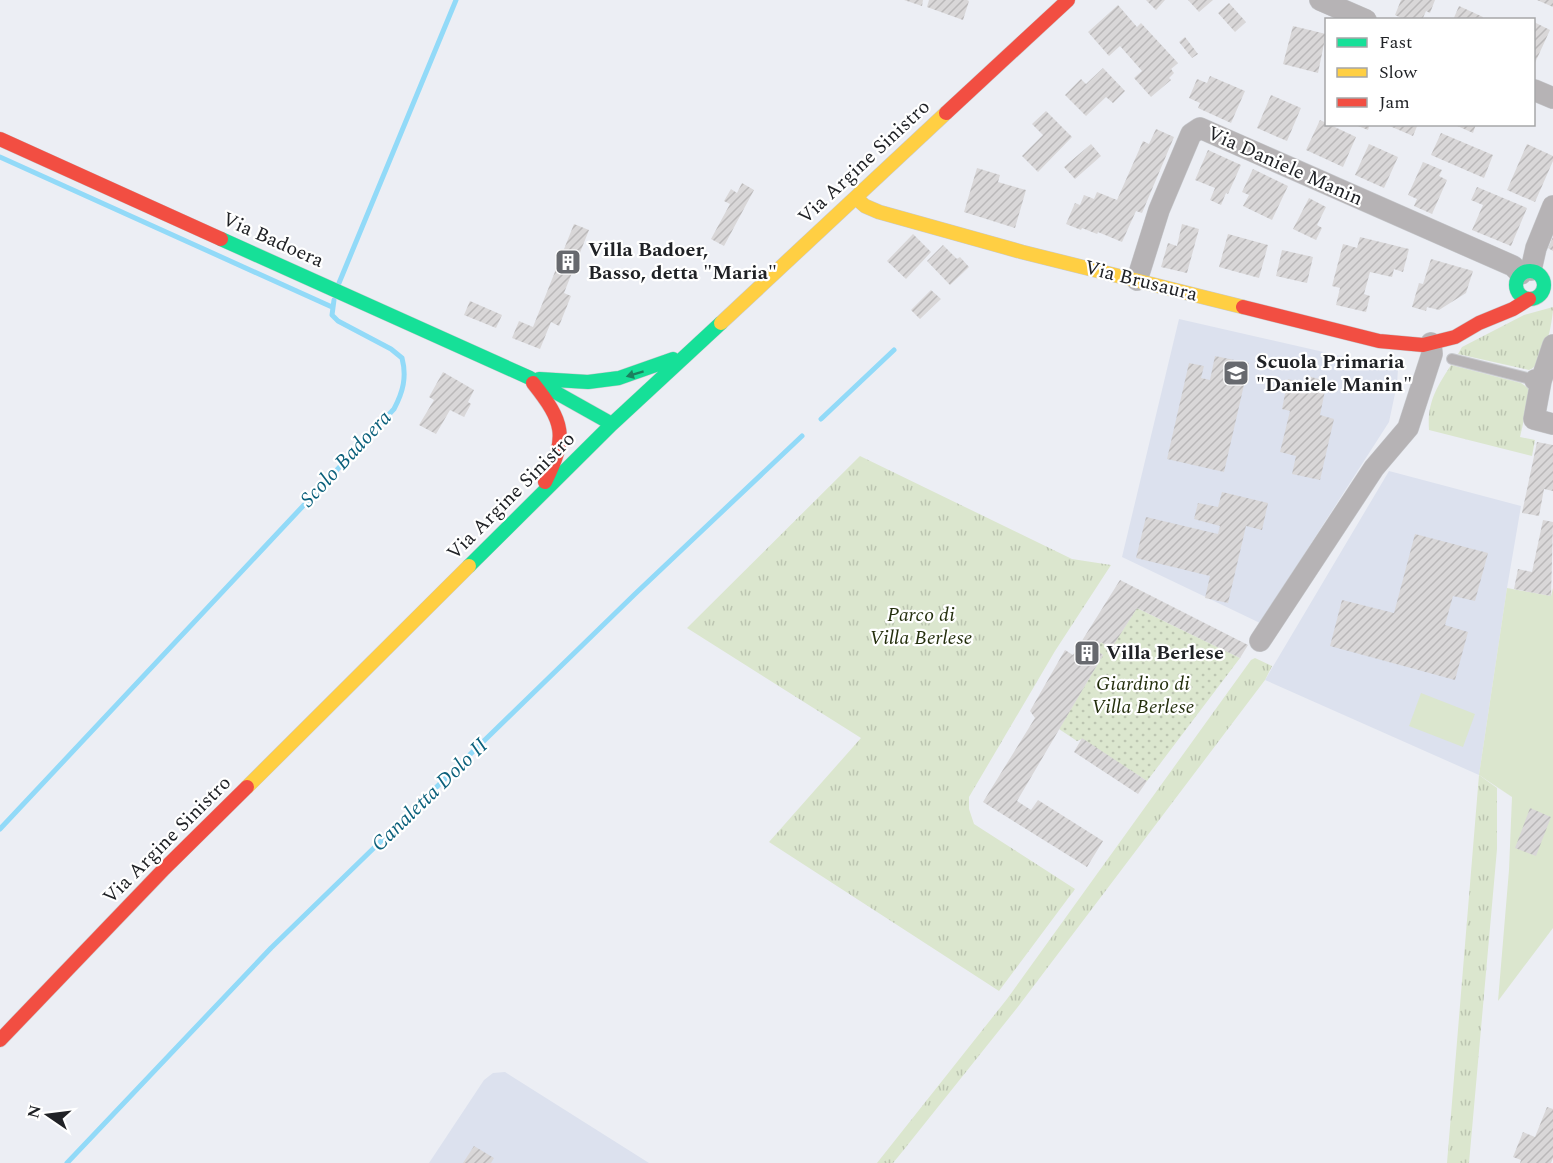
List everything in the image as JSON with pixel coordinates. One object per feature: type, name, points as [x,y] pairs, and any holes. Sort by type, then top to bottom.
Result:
[{"type":"main road","name":"Via Argine Sinistro","points":[[0,1040],[164,869],[612,424],[1068,0]]},
{"type":"main road","name":"Via Badoera","points":[[0,139],[530,378],[612,424]]},
{"type":"main road","name":"Via Brusaura","points":[[856,198],[865,206],[879,212],[1022,252],[1368,339],[1401,345],[1431,343],[1457,336],[1481,322],[1540,298]]},
{"type":"main road","name":"Via Brusaura","points":[[1481,322],[1533,276]]},
{"type":"main road","points":[[1533,276],[1545,285],[1540,298],[1518,293],[1533,276]]},
{"type":"main road","name":"Via Badoera","points":[[530,378],[588,382],[619,378],[689,353]]},
{"type":"main road","name":"Via Badoera","points":[[530,378],[549,402],[560,424],[562,435],[557,460],[536,499]]},
{"type":"street","points":[[1320,0],[1361,18]]},
{"type":"street","points":[[1535,91],[1553,98]]},
{"type":"street","name":"Via Daniele Manin","points":[[1137,280],[1158,210],[1191,134],[1200,128],[1533,276]]},
{"type":"street","points":[[1533,276],[1536,248],[1553,206]]},
{"type":"street","points":[[1260,641],[1374,468],[1408,428],[1432,354],[1431,343]]},
{"type":"street","points":[[1553,345],[1538,381],[1534,419],[1553,424]]},
{"type":"lane","points":[[1452,359],[1538,381]]},
{"type":"shaded area","points":[[1179,319],[1398,369],[1389,422],[1260,623],[1122,557]]},
{"type":"shaded area","points":[[1389,471],[1521,506],[1479,775],[1265,680]]},
{"type":"shaded area","points":[[505,1072],[649,1163],[429,1163],[484,1080],[493,1073]]},
{"type":"green space","points":[[1553,307],[1543,352],[1539,361],[1529,370],[1458,354],[1462,347],[1524,315]]},
{"type":"green space","points":[[1451,365],[1521,383],[1528,388],[1530,393],[1520,437],[1535,440],[1532,456],[1429,430],[1431,403]]},
{"type":"green space","name":"Parco di Villa Berlese","points":[[860,456],[1072,559],[1111,565],[1055,651],[969,797],[969,809],[974,824],[1075,889],[999,991],[769,842],[861,738],[687,628]]},
{"type":"green space","points":[[1507,588],[1551,596],[1553,588],[1553,928],[1498,1001],[1509,870],[1512,797],[1479,775]]},
{"type":"green space","name":"Giardino di Villa Berlese","points":[[1137,608],[1240,658],[1147,781],[1082,739],[1077,741],[1059,729],[1103,655],[1096,650],[1101,642],[1111,648]]},
{"type":"green space","points":[[1255,658],[1272,666],[1265,680],[1017,1008],[902,1152],[893,1163],[877,1163],[1007,999],[1251,660]]},
{"type":"green space","points":[[1421,693],[1475,714],[1463,747],[1409,726]]},
{"type":"green space","points":[[1479,775],[1497,788],[1497,849],[1469,1163],[1447,1163]]},
{"type":"building","points":[[904,0],[923,0],[922,6]]},
{"type":"building","points":[[929,0],[969,1],[963,20],[927,7]]},
{"type":"building","points":[[1146,0],[1165,0],[1156,10]]},
{"type":"building","points":[[1188,0],[1213,0],[1199,12]]},
{"type":"building","points":[[1401,0],[1435,0],[1430,13],[1426,11],[1423,18],[1401,18],[1395,15]]},
{"type":"building","points":[[1537,0],[1553,0],[1553,7]]},
{"type":"building","points":[[1229,3],[1246,22],[1235,32],[1218,13]]},
{"type":"building","points":[[1118,5],[1137,27],[1141,23],[1178,63],[1171,69],[1174,73],[1169,78],[1171,80],[1151,97],[1134,78],[1142,71],[1120,46],[1109,56],[1088,32]]},
{"type":"building","points":[[1459,6],[1483,17],[1483,18],[1454,18]]},
{"type":"building","points":[[1535,22],[1550,30],[1535,63]]},
{"type":"building","points":[[1293,26],[1325,34],[1318,73],[1283,64]]},
{"type":"building","points":[[1185,37],[1198,54],[1192,58],[1179,42]]},
{"type":"building","points":[[1103,68],[1125,91],[1113,103],[1106,97],[1086,116],[1065,95],[1081,79],[1086,84]]},
{"type":"building","points":[[1210,76],[1245,91],[1231,123],[1198,108],[1200,103],[1189,98],[1197,79],[1207,83]]},
{"type":"building","points":[[1271,95],[1301,108],[1287,141],[1257,128]]},
{"type":"building","points":[[1046,111],[1072,137],[1038,172],[1022,156],[1043,135],[1032,124]]},
{"type":"building","points":[[1320,120],[1325,122],[1325,126],[1333,126],[1356,137],[1343,167],[1306,150]]},
{"type":"building","points":[[1358,126],[1369,126],[1368,130]]},
{"type":"building","points":[[1390,126],[1417,126],[1413,136]]},
{"type":"building","points":[[1457,126],[1475,126],[1473,133]]},
{"type":"building","points":[[1156,129],[1174,137],[1142,213],[1136,211],[1122,242],[1098,232],[1097,234],[1082,228],[1081,230],[1066,224],[1075,203],[1080,205],[1084,195],[1094,199],[1097,192],[1117,200],[1143,141],[1149,144]]},
{"type":"building","points":[[1441,133],[1493,155],[1484,178],[1431,155]]},
{"type":"building","points":[[1091,144],[1101,156],[1075,179],[1064,167]]},
{"type":"building","points":[[1369,144],[1398,157],[1384,188],[1355,175]]},
{"type":"building","points":[[1527,144],[1553,156],[1553,161],[1535,202],[1507,190]]},
{"type":"building","points":[[1208,150],[1241,165],[1221,205],[1210,200],[1215,188],[1195,180]]},
{"type":"building","points":[[1423,162],[1442,170],[1439,176],[1447,180],[1432,214],[1414,206],[1417,199],[1408,195]]},
{"type":"building","points":[[977,168],[1000,175],[998,182],[1026,190],[1015,228],[964,212]]},
{"type":"building","points":[[1253,169],[1288,186],[1272,220],[1243,206],[1249,195],[1242,192]]},
{"type":"building","points":[[742,183],[754,190],[724,246],[711,239],[730,204],[724,201],[731,189],[737,193]]},
{"type":"building","points":[[1477,187],[1527,208],[1511,246],[1472,230],[1483,205],[1471,200]]},
{"type":"building","points":[[1309,198],[1326,207],[1317,225],[1322,228],[1316,240],[1293,229]]},
{"type":"building","name":"Villa Badoer, Basso, detta \"Maria\"","points":[[574,224],[589,230],[564,293],[571,296],[559,326],[551,322],[540,349],[512,338],[519,321],[533,327]]},
{"type":"building","points":[[1182,224],[1199,229],[1187,273],[1161,267],[1168,243],[1177,246]]},
{"type":"building","points":[[913,234],[931,252],[906,279],[887,261]]},
{"type":"building","points":[[1228,234],[1268,245],[1259,278],[1219,267]]},
{"type":"building","points":[[1360,237],[1409,249],[1403,272],[1394,269],[1392,277],[1370,272],[1364,294],[1370,296],[1366,312],[1336,305],[1340,288],[1332,286],[1343,244],[1357,248]]},
{"type":"building","points":[[1553,237],[1553,251],[1548,248]]},
{"type":"building","points":[[943,245],[957,259],[960,257],[969,267],[950,285],[927,261]]},
{"type":"building","points":[[1282,250],[1313,257],[1307,283],[1276,276]]},
{"type":"building","points":[[1431,259],[1473,271],[1466,293],[1439,310],[1427,307],[1426,311],[1412,307],[1419,283],[1423,284]]},
{"type":"building","points":[[931,290],[941,299],[920,319],[911,310]]},
{"type":"building","points":[[470,301],[502,315],[496,328],[464,315]]},
{"type":"building","points":[[1215,356],[1249,363],[1224,472],[1167,459],[1189,363],[1204,366],[1201,378],[1210,380]]},
{"type":"building","points":[[443,372],[474,390],[468,402],[471,404],[464,417],[450,410],[436,434],[419,425],[434,400],[429,397]]},
{"type":"building","points":[[1307,376],[1327,381],[1320,415],[1334,419],[1320,480],[1292,474],[1296,456],[1280,452],[1290,411],[1282,409],[1288,379],[1305,383]]},
{"type":"building","points":[[1537,442],[1553,445],[1553,491],[1544,489],[1539,516],[1522,513]]},
{"type":"building","points":[[1222,492],[1268,503],[1262,530],[1246,526],[1228,603],[1205,598],[1210,576],[1136,558],[1146,517],[1218,534],[1220,526],[1194,519],[1198,503],[1218,507]]},
{"type":"building","points":[[1543,520],[1553,522],[1551,596],[1514,589],[1518,569],[1532,572]]},
{"type":"building","points":[[1415,534],[1488,553],[1475,601],[1453,596],[1445,625],[1468,632],[1455,680],[1330,646],[1342,600],[1394,613]]},
{"type":"building","points":[[1120,580],[1248,645],[1240,658],[1137,608],[1111,649],[1101,642],[1096,650],[1103,655],[1017,801],[1031,810],[1038,800],[1103,841],[1087,867],[983,802],[1035,718],[1030,711],[1065,650],[1073,655]]},
{"type":"building","points":[[1082,738],[1147,781],[1138,794],[1074,752]]},
{"type":"building","points":[[1530,808],[1551,817],[1536,856],[1515,848]]},
{"type":"building","points":[[1547,1107],[1553,1109],[1553,1158],[1551,1163],[1520,1163],[1521,1160],[1513,1157],[1523,1132],[1535,1137]]},
{"type":"building","points":[[474,1146],[494,1158],[491,1163],[463,1163]]},
{"type":"waterway","name":"Scolo Badoera","points":[[339,283],[456,0]]},
{"type":"waterway","points":[[0,157],[332,307]]},
{"type":"waterway","name":"Scolo Badoera","points":[[0,829],[394,409],[403,384],[402,358],[391,349],[338,321],[332,315],[334,300]]},
{"type":"waterway","name":"Canaletta Dolo II","points":[[821,419],[894,350]]},
{"type":"waterway","name":"Canaletta Dolo II","points":[[67,1163],[271,948],[635,594],[802,436]]},
{"type":"traffic: fast","points":[[221,239],[530,378],[612,424]]},
{"type":"traffic: fast","points":[[1530,271],[1540,275],[1544,285],[1540,295],[1530,299],[1520,295],[1516,285],[1520,275],[1530,271]]},
{"type":"traffic: fast","points":[[469,566],[612,424],[721,323]]},
{"type":"traffic: fast","points":[[539,379],[588,382],[619,378],[673,359]]},
{"type":"traffic: slow","points":[[721,323],[946,113]]},
{"type":"traffic: slow","points":[[856,198],[865,206],[879,212],[1022,252],[1243,307]]},
{"type":"traffic: slow","points":[[247,787],[469,566]]},
{"type":"traffic: jam","points":[[946,113],[1068,0]]},
{"type":"traffic: jam","points":[[0,139],[221,239]]},
{"type":"traffic: jam","points":[[1243,307],[1379,341],[1423,345],[1455,337],[1529,299]]},
{"type":"traffic: jam","points":[[533,383],[551,408],[559,430],[557,453],[545,482]]},
{"type":"traffic: jam","points":[[0,1040],[164,869],[247,787]]},
{"type":"place","name":"Villa Badoer, Basso, detta \"Maria\"","points":[[568,262]]},
{"type":"place","name":"Scuola Primaria \"Daniele Manin\"","points":[[1236,373]]},
{"type":"place","name":"Villa Berlese","points":[[1087,653]]}]
